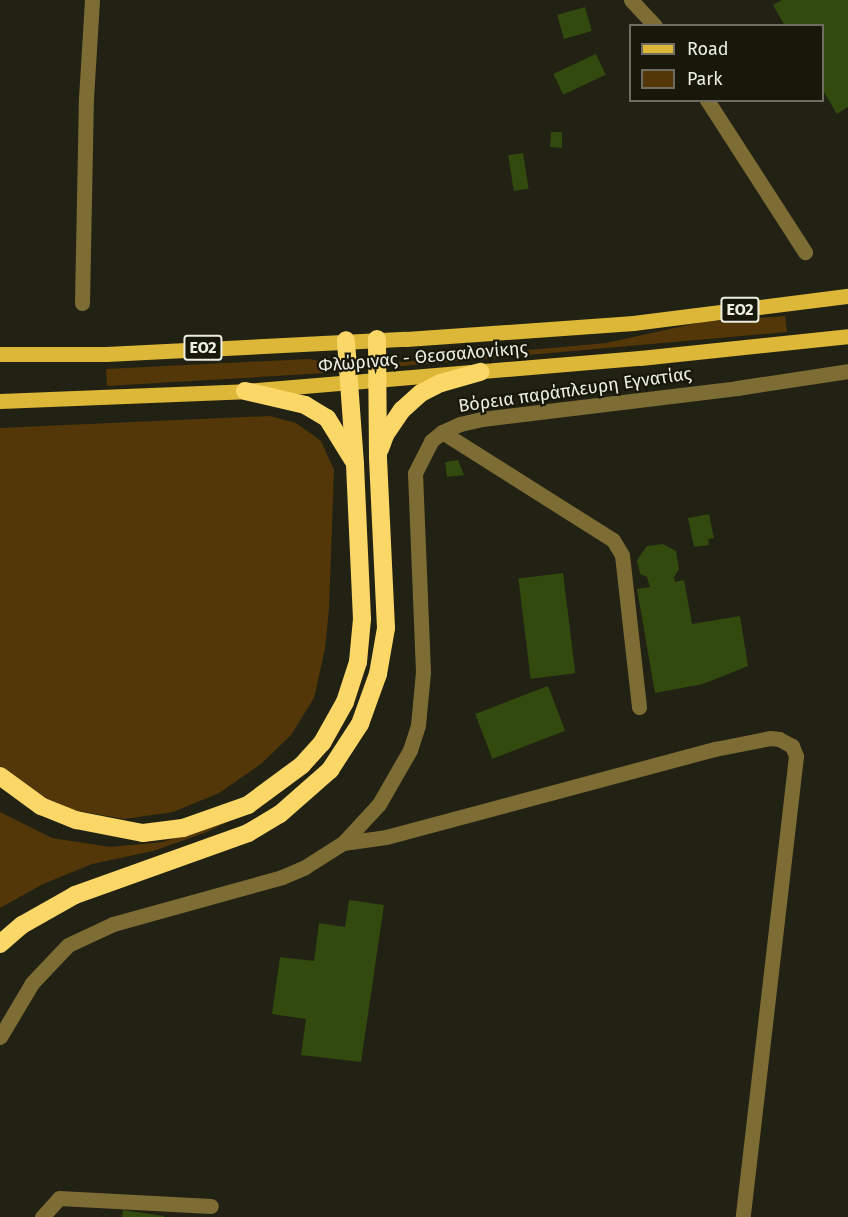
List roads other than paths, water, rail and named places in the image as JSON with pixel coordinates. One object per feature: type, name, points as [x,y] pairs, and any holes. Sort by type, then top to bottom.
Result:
[{"type":"highway","points":[[0,944],[22,925],[75,895],[248,833],[280,814],[330,770],[360,724],[378,674],[386,628],[378,456],[377,339]]},
{"type":"highway","points":[[0,776],[15,790],[41,806],[76,820],[143,833],[183,828],[248,805],[302,765],[322,743],[345,702],[358,662],[362,619],[355,464],[346,340]]},
{"type":"highway","points":[[378,456],[385,435],[402,410],[421,393],[441,383],[480,372]]},
{"type":"highway","points":[[246,391],[304,405],[327,418],[355,464]]},
{"type":"main road","name":"Φλώρινας - Θεσσαλονίκης","points":[[0,354],[106,354],[633,323],[848,296]]},
{"type":"main road","name":"Φλώρινας - Θεσσαλονίκης","points":[[0,400],[246,391],[480,372],[848,336]]},
{"type":"street","points":[[82,303],[86,98],[92,0]]},
{"type":"street","points":[[631,0],[653,24]]},
{"type":"street","points":[[708,102],[805,252]]},
{"type":"street","name":"Βόρεια παράπλευρη Εγνατίας","points":[[0,1037],[32,983],[68,945],[113,924],[282,877],[305,867],[343,843],[360,827],[388,789],[410,750],[418,725],[423,672],[415,473],[431,441],[442,432],[460,424],[482,419],[736,388],[848,371]]},
{"type":"street","points":[[442,432],[613,540],[622,555],[639,706]]},
{"type":"street","points":[[343,843],[386,837],[726,747],[770,738],[779,739],[792,746],[796,756],[743,1217]]},
{"type":"street","points":[[42,1217],[59,1198],[211,1206]]}]
